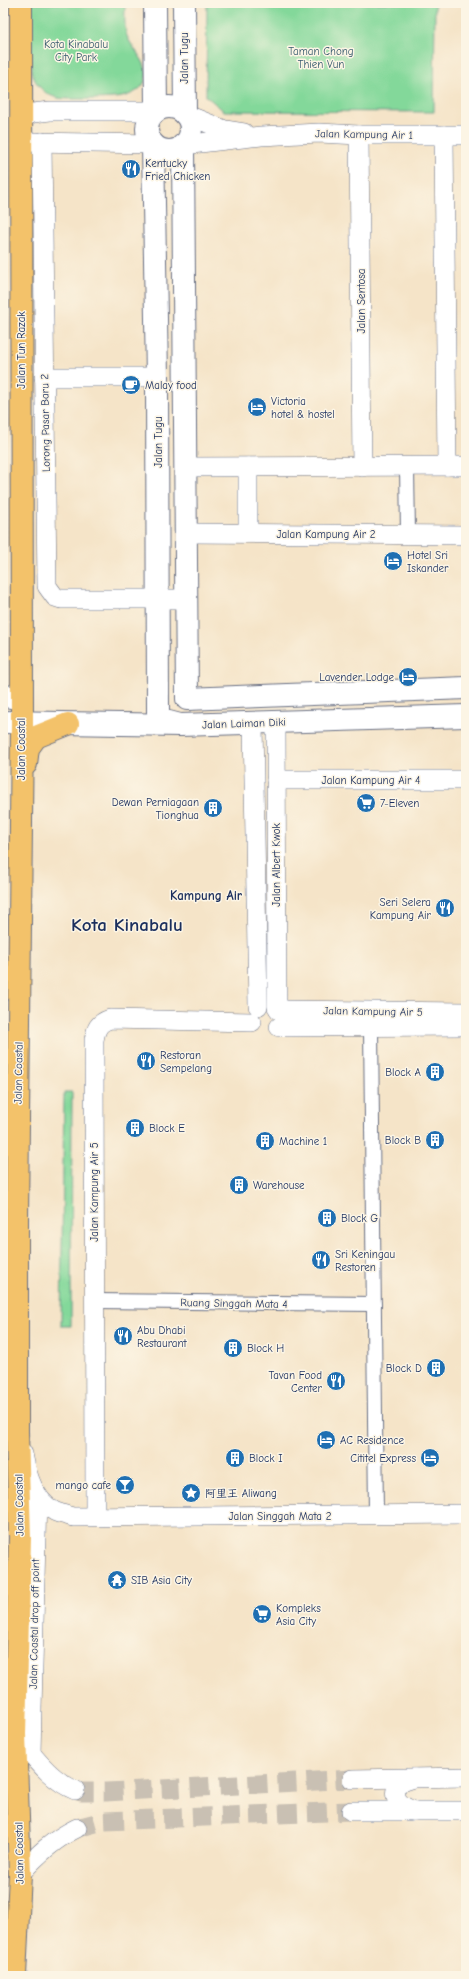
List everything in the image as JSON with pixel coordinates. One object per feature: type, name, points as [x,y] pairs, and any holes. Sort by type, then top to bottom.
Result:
[{"type":"highway","name":"Jalan Tun Razak","points":[[12,697],[32,142],[21,118],[21,3]]},
{"type":"highway","points":[[3,130],[21,118]]},
{"type":"highway","name":"Jalan Coastal","points":[[12,697],[12,722],[21,812],[17,1221],[17,1431],[20,1538],[15,1734],[20,1901],[15,1976]]},
{"type":"highway","points":[[21,812],[28,748],[31,742],[46,732],[68,724]]},
{"type":"highway","points":[[20,1901],[25,1940],[27,1976]]},
{"type":"street","points":[[155,3],[156,111],[148,121],[147,127],[149,139],[158,148],[171,151],[183,145]]},
{"type":"street","name":"Jalan Tugu","points":[[184,3],[185,114]]},
{"type":"street","points":[[21,118],[33,113],[50,111],[156,111],[168,107],[174,108],[185,114],[191,126],[190,133],[183,145],[188,699],[204,700],[466,688]]},
{"type":"street","name":"Jalan Kampung Air 1","points":[[185,114],[226,130],[261,136]]},
{"type":"street","name":"Jalan Kampung Air 1","points":[[183,145],[261,136],[319,133],[359,135],[466,135]]},
{"type":"street","name":"Jalan Sentosa","points":[[359,135],[362,467]]},
{"type":"street","points":[[444,135],[447,466]]},
{"type":"street","points":[[32,142],[153,144]]},
{"type":"street","name":"Lorong Pasar Baru 2","points":[[32,142],[44,377],[48,590],[55,597],[61,599],[159,599]]},
{"type":"street","name":"Jalan Tugu","points":[[153,144],[159,599],[158,713],[161,720],[180,725]]},
{"type":"street","points":[[44,377],[157,377]]},
{"type":"street","points":[[407,466],[408,534]]},
{"type":"street","points":[[187,467],[466,466]]},
{"type":"street","points":[[248,467],[248,533]]},
{"type":"street","name":"Jalan Kampung Air 2","points":[[187,533],[466,535]]},
{"type":"street","points":[[159,599],[187,599]]},
{"type":"street","name":"Jalan Laiman Diki","points":[[12,722],[180,725],[253,724],[466,716]]},
{"type":"street","name":"Jalan Albert Kwok","points":[[276,722],[278,1015]]},
{"type":"street","name":"Jalan Albert Kwok","points":[[253,724],[255,1014]]},
{"type":"street","name":"Jalan Kampung Air 4","points":[[276,780],[466,780]]},
{"type":"street","points":[[278,1015],[273,1032],[264,1033],[256,1029],[255,1014],[268,1003],[278,1015],[371,1026],[466,1026]]},
{"type":"street","name":"Jalan Kampung Air 5","points":[[278,1015],[466,1012]]},
{"type":"street","name":"Jalan Kampung Air 5","points":[[94,1516],[94,1040],[96,1027],[103,1021],[110,1019],[255,1014]]},
{"type":"street","points":[[371,1026],[376,1515]]},
{"type":"street","name":"Ruang Singgah Mata 4","points":[[94,1301],[374,1304]]},
{"type":"street","points":[[17,1431],[27,1472],[37,1494]]},
{"type":"street","name":"Jalan Singgah Mata 2","points":[[37,1494],[54,1511],[73,1517],[466,1514]]},
{"type":"street","name":"Jalan Coastal drop off point","points":[[32,1754],[37,1494]]},
{"type":"street","points":[[15,1734],[57,1780],[76,1790]]},
{"type":"street","points":[[352,1779],[466,1777]]},
{"type":"street","points":[[414,1778],[399,1783],[395,1793],[396,1799],[401,1805],[414,1811]]},
{"type":"street","points":[[351,1811],[466,1811]]},
{"type":"street","points":[[20,1874],[42,1850],[64,1834],[77,1828]]},
{"type":"green space","name":"Kota Kinabalu City Park","points":[[28,3],[125,3],[126,33],[128,39],[144,63],[146,70],[146,76],[142,86],[134,92],[122,97],[63,99],[49,95],[39,86],[32,74]]},
{"type":"green space","name":"Taman Chong Thien Vun","points":[[207,3],[435,3],[434,112],[224,111],[206,96]]},
{"type":"green space","points":[[64,1092],[72,1092],[71,1326],[61,1326]]},
{"type":"tunnel","points":[[75,1790],[81,1792],[106,1792],[352,1779]]},
{"type":"tunnel","points":[[77,1828],[103,1821],[351,1811]]},
{"type":"place","name":"Kentucky Fried Chicken","points":[[131,169]]},
{"type":"place","name":"Malay food","points":[[131,385]]},
{"type":"place","name":"Victoria hotel & hostel","points":[[257,407]]},
{"type":"place","name":"Hotel Sri Iskander","points":[[393,561]]},
{"type":"place","name":"Lavender Lodge","points":[[408,677]]},
{"type":"place","name":"7-Eleven","points":[[366,803]]},
{"type":"place","name":"Dewan Perniagaan Tionghua","points":[[213,808]]},
{"type":"place","name":"Seri Selera Kampung Air","points":[[445,908]]},
{"type":"place","name":"Restoran Sempelang","points":[[146,1061]]},
{"type":"place","name":"Block A","points":[[435,1072]]},
{"type":"place","name":"Block E","points":[[135,1128]]},
{"type":"place","name":"Block B","points":[[435,1140]]},
{"type":"place","name":"Machine 1","points":[[265,1141]]},
{"type":"place","name":"Warehouse","points":[[239,1185]]},
{"type":"place","name":"Block G","points":[[327,1218]]},
{"type":"place","name":"Sri Keningau Restoren","points":[[321,1260]]},
{"type":"place","name":"Abu Dhabi Restaurant","points":[[123,1336]]},
{"type":"place","name":"Block H","points":[[233,1348]]},
{"type":"place","name":"Block D","points":[[436,1368]]},
{"type":"place","name":"Tavan Food Center","points":[[336,1381]]},
{"type":"place","name":"AC Residence","points":[[326,1440]]},
{"type":"place","name":"Block I","points":[[235,1458]]},
{"type":"place","name":"Cititel Express","points":[[430,1458]]},
{"type":"place","name":"mango cafe","points":[[125,1485]]},
{"type":"place","name":"阿里王 Aliwang","points":[[191,1493]]},
{"type":"place","name":"SIB Asia City","points":[[117,1580]]},
{"type":"place","name":"Kompleks Asia City","points":[[262,1614]]},
{"type":"district","name":"Kampung Air","points":[[206,895]]},
{"type":"district","name":"Kota Kinabalu","points":[[127,924]]}]
